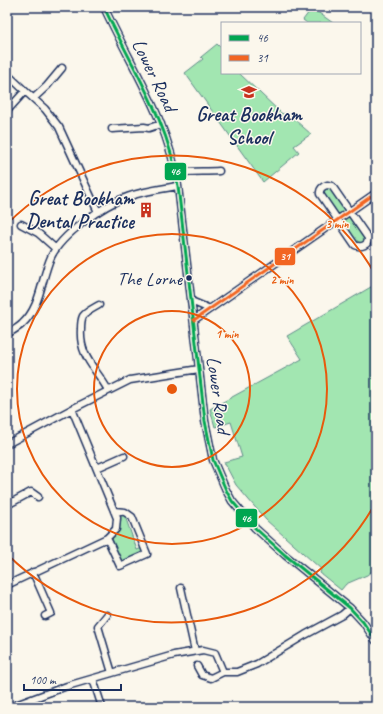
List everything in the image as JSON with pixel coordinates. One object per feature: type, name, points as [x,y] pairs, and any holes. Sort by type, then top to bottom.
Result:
[{"type":"street","name":"Lower Road","points":[[104,7],[150,97],[171,152],[178,186],[205,421],[213,460],[219,474],[232,501],[255,528],[291,560],[350,608],[363,622],[376,641]]},
{"type":"street","points":[[34,98],[47,86],[62,68]]},
{"type":"street","points":[[7,74],[34,98],[55,121],[63,134],[98,212]]},
{"type":"street","points":[[7,111],[25,91]]},
{"type":"street","points":[[112,129],[149,128],[161,124]]},
{"type":"street","points":[[176,173],[219,171]]},
{"type":"street","points":[[7,334],[18,328],[32,311],[37,302],[50,261],[56,249],[80,225],[98,212],[124,198],[135,194],[178,186]]},
{"type":"street","points":[[324,186],[332,186],[350,211],[368,238],[364,246],[361,247],[355,245],[320,194],[320,190],[324,186]]},
{"type":"street","points":[[194,320],[376,193]]},
{"type":"street","points":[[21,224],[38,233],[56,249]]},
{"type":"street","points":[[191,301],[210,309]]},
{"type":"street","points":[[99,306],[88,311],[84,316],[81,335],[86,356],[108,390]]},
{"type":"street","points":[[7,444],[108,390],[130,380],[199,369]]},
{"type":"street","points":[[7,585],[107,538],[116,529],[117,518],[72,409]]},
{"type":"street","points":[[96,468],[124,456]]},
{"type":"street","points":[[7,505],[32,492],[38,498]]},
{"type":"street","points":[[107,538],[120,566],[147,554],[132,517],[125,512],[114,511]]},
{"type":"street","points":[[33,572],[51,613],[45,616]]},
{"type":"street","points":[[181,588],[195,651]]},
{"type":"street","points":[[197,666],[202,675],[211,678],[223,672],[237,672],[258,664],[305,635],[342,615],[350,608]]},
{"type":"street","points":[[107,616],[98,626],[112,673]]},
{"type":"street","points":[[10,707],[68,686],[174,655],[195,651],[203,650],[215,653],[223,672]]},
{"type":"street","points":[[93,679],[102,707]]},
{"type":"green space","points":[[312,8],[332,22],[306,22],[303,20]]},
{"type":"green space","name":"Great Bookham School","points":[[217,44],[221,48],[221,74],[240,74],[281,113],[287,113],[311,134],[294,146],[299,152],[263,182],[185,73],[203,59],[201,57]]},
{"type":"green space","points":[[330,189],[344,208],[343,212],[340,214],[336,213],[324,195],[325,190]]},
{"type":"green space","points":[[350,217],[365,239],[365,241],[361,244],[357,243],[342,222],[343,219]]},
{"type":"green space","points":[[376,284],[376,568],[367,575],[346,584],[341,590],[320,573],[321,569],[266,520],[236,485],[224,462],[242,457],[231,422],[215,427],[210,409],[302,359],[287,336]]},
{"type":"green space","points":[[119,515],[124,515],[127,518],[126,519],[137,550],[142,548],[144,552],[121,562],[112,539],[119,528]]},
{"type":"transit line","name":"46","points":[[104,7],[158,116],[173,162],[178,186],[205,421],[213,460],[219,474],[232,501],[255,528],[285,555],[350,608],[363,622],[376,641]]},
{"type":"transit line","name":"31","points":[[194,320],[376,193]]},
{"type":"place","name":"Great Bookham School","points":[[249,92]]},
{"type":"place","name":"Great Bookham Dental Practice","points":[[146,210]]},
{"type":"place","name":"The Lorne","points":[[189,278]]}]
